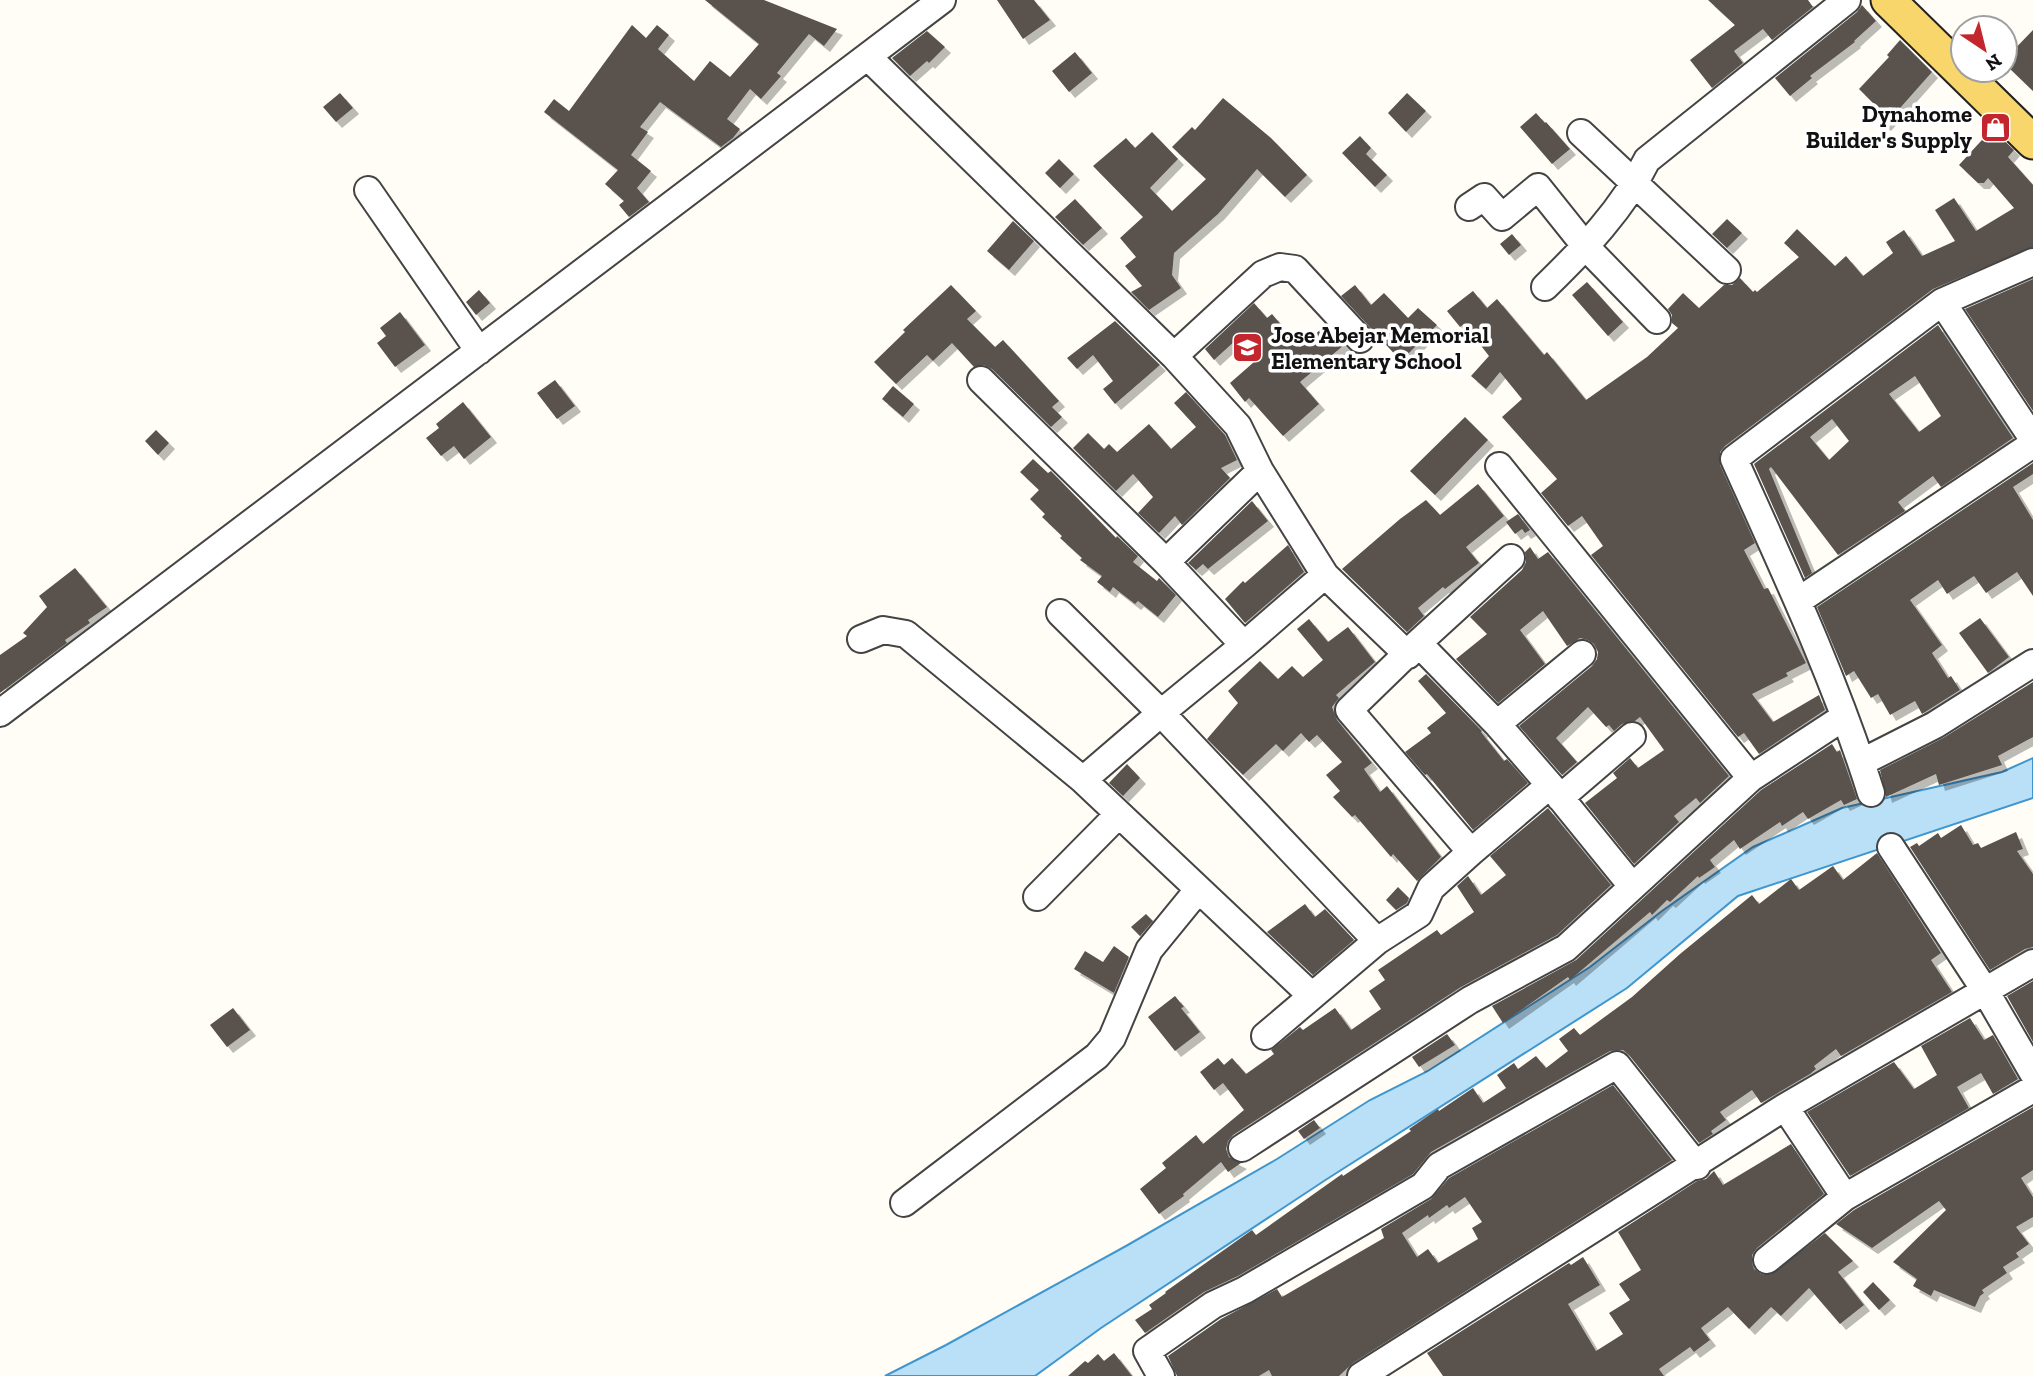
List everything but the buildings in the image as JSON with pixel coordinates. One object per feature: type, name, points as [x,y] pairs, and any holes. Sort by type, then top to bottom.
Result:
[{"type":"main road","points":[[1888,0],[2031,134]]},
{"type":"street","points":[[0,713],[942,0]]},
{"type":"street","points":[[1545,287],[1586,247],[1635,183],[1647,160],[1847,0]]},
{"type":"street","points":[[868,57],[1174,356],[1238,426],[1260,471],[1325,575],[1497,724],[1632,886]]},
{"type":"street","points":[[1581,134],[1727,270]]},
{"type":"street","points":[[1469,207],[1484,197],[1502,217],[1538,187],[1586,247],[1657,320]]},
{"type":"street","points":[[368,190],[479,351]]},
{"type":"street","points":[[1871,793],[1862,762],[1798,601],[1734,459],[1942,302],[2033,262]]},
{"type":"street","points":[[1174,356],[1263,274],[1280,267],[1294,269],[1360,339]]},
{"type":"street","points":[[1942,302],[2033,439]]},
{"type":"street","points":[[981,380],[1166,562],[1244,645]]},
{"type":"street","points":[[1798,601],[2033,444]]},
{"type":"street","points":[[1499,466],[1751,778]]},
{"type":"street","points":[[1166,562],[1260,471]]},
{"type":"street","points":[[1471,852],[1349,710],[1511,558]]},
{"type":"street","points":[[1083,780],[1325,575]]},
{"type":"street","points":[[1060,613],[1161,713],[1377,941]]},
{"type":"street","points":[[861,639],[883,630],[906,634],[1083,780],[1312,996]]},
{"type":"street","points":[[1497,724],[1582,654]]},
{"type":"street","points":[[1862,762],[1935,725],[2033,663]]},
{"type":"street","points":[[1242,1148],[1470,1000],[1566,948],[1751,778],[1844,717]]},
{"type":"street","points":[[1265,1036],[1377,941],[1419,914],[1431,888],[1471,852],[1632,736]]},
{"type":"street","points":[[1037,897],[1119,814]]},
{"type":"street","points":[[1891,847],[1986,992],[2033,1073]]},
{"type":"street","points":[[904,1203],[1097,1056],[1112,1038],[1149,950],[1198,890]]},
{"type":"street","points":[[1361,1376],[1696,1166],[1785,1107],[2033,963]]},
{"type":"street","points":[[1161,1376],[1147,1351],[1213,1305],[1245,1290],[1376,1214],[1423,1186],[1440,1166],[1617,1065],[1696,1166]]},
{"type":"street","points":[[1767,1260],[1845,1198],[2033,1089]]},
{"type":"street","points":[[1785,1107],[1845,1198]]},
{"type":"water","points":[[2033,758],[2033,798],[1738,896],[1627,988],[1327,1179],[1101,1328],[1035,1376],[885,1376],[1126,1246],[1277,1159],[1370,1100],[1428,1071],[1590,967],[1662,911],[1753,847],[1842,808],[2002,772]]},
{"type":"place","name":"Dynahome Builder's Supply","points":[[1995,127]]},
{"type":"place","name":"Jose Abejar Memorial Elementary School","points":[[1248,348]]}]
